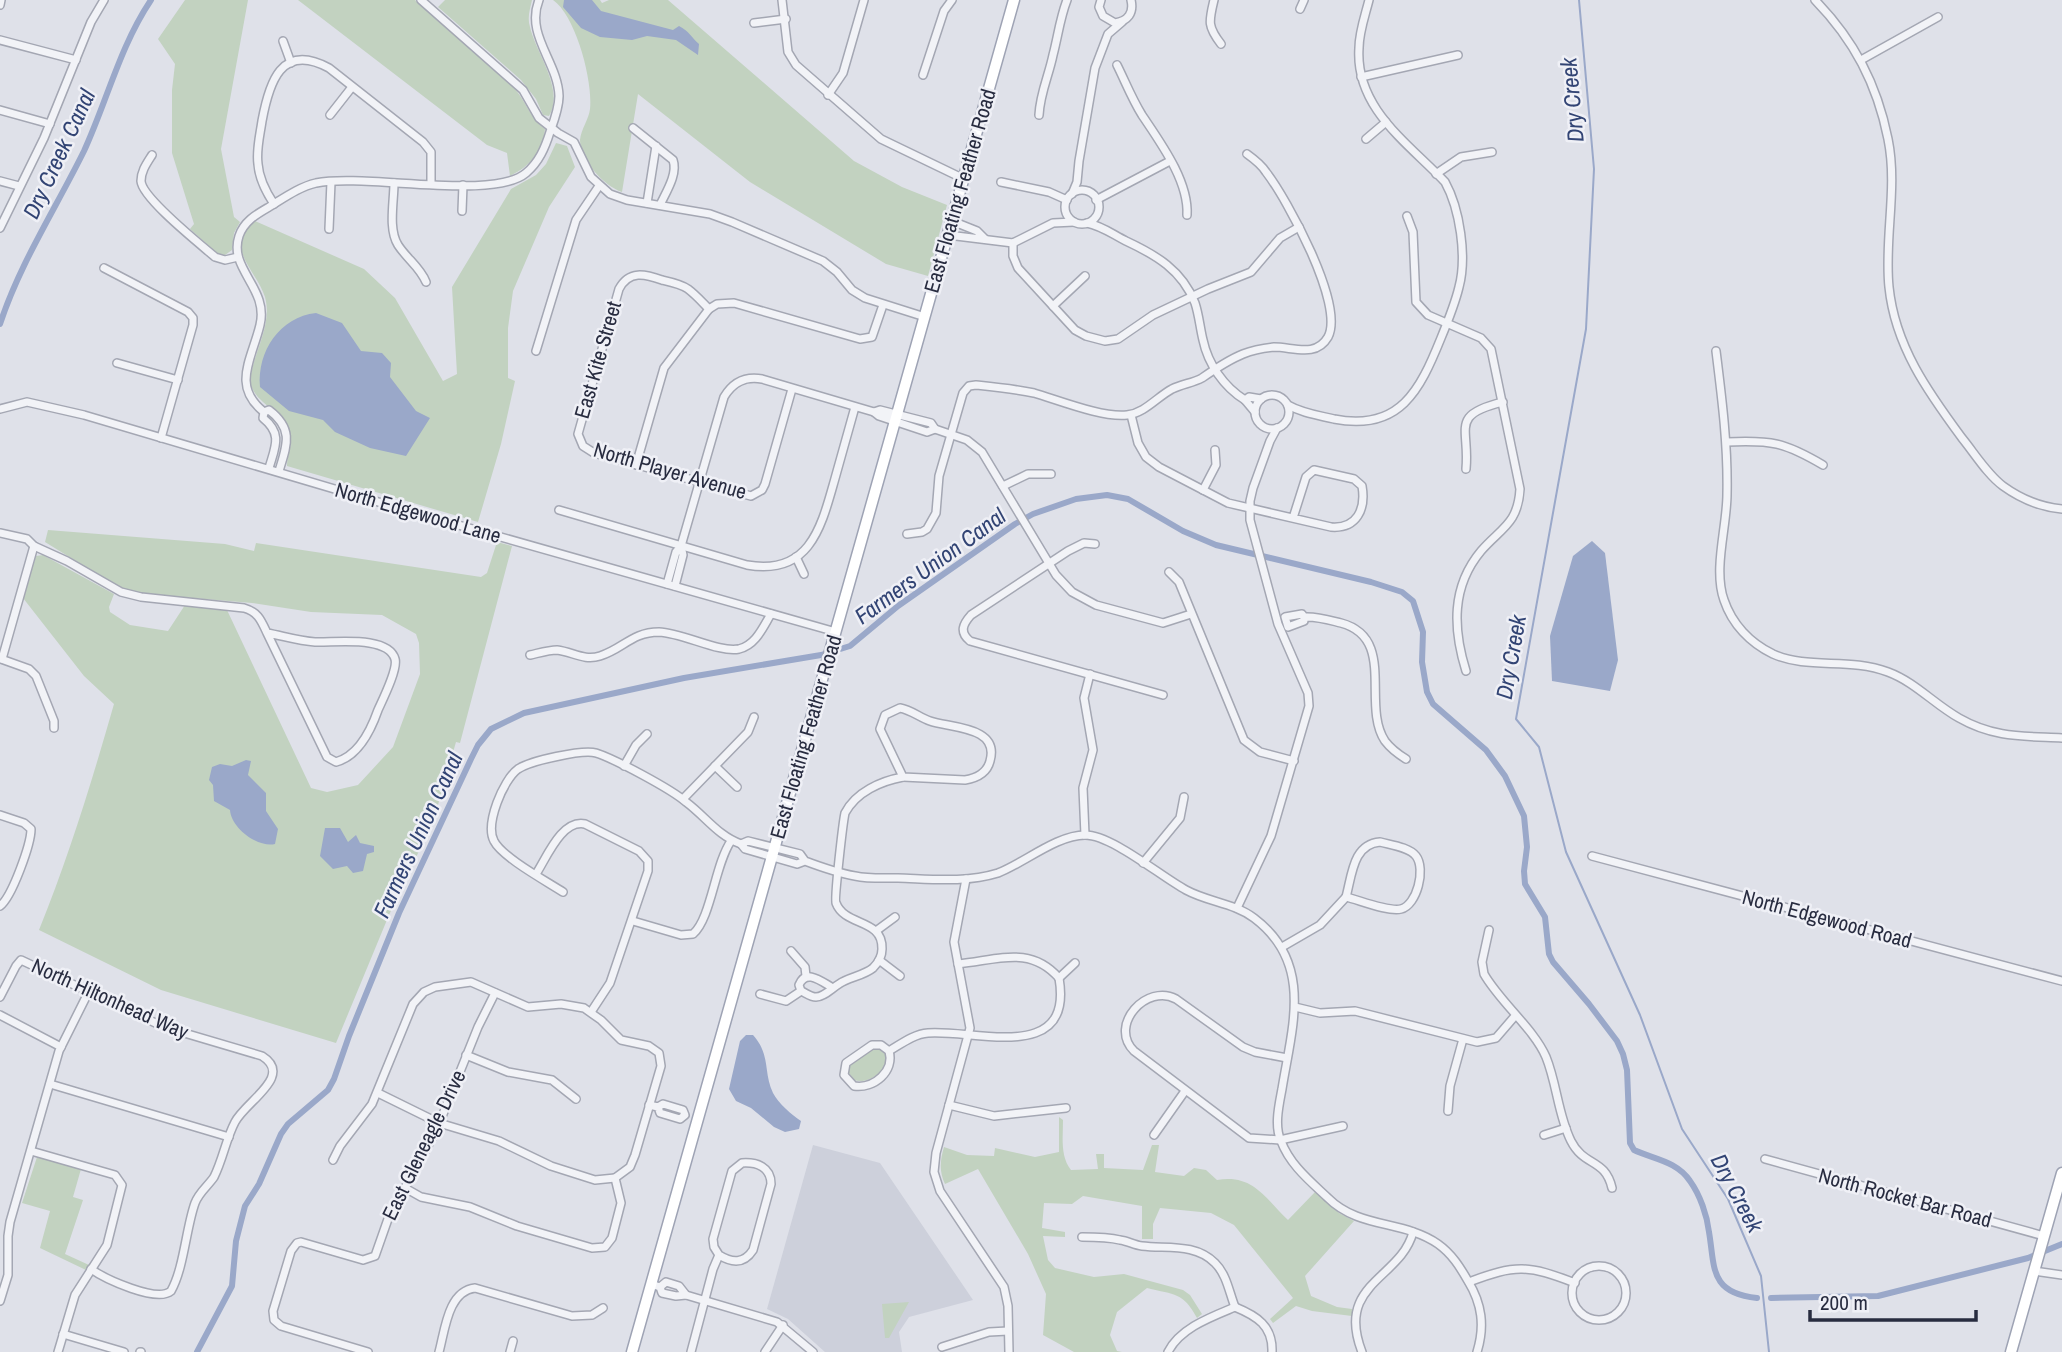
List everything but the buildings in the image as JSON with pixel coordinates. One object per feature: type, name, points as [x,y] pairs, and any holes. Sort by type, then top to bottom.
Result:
[{"type":"main road","name":"East Floating Feather Road","points":[[632,1352],[656,1286],[698,1118],[1014,0]]},
{"type":"main road","points":[[2011,1352],[2062,1173]]},
{"type":"street","points":[[0,228],[50,124],[103,1],[92,0]]},
{"type":"street","points":[[421,0],[523,90],[539,118],[574,142],[584,166],[598,186],[619,198],[720,217],[823,261],[858,295],[925,317]]},
{"type":"street","points":[[264,412],[247,396],[245,385],[260,324],[261,302],[238,257],[238,242],[243,228],[254,216],[293,192],[314,184],[500,184],[525,174],[538,161],[551,128],[559,96],[534,20],[539,0]]},
{"type":"street","points":[[782,0],[787,43],[792,60],[828,95],[881,139],[964,178]]},
{"type":"street","points":[[828,95],[843,73],[864,0]]},
{"type":"street","points":[[923,75],[944,11],[952,0]]},
{"type":"street","points":[[1039,115],[1040,97],[1067,0]]},
{"type":"street","points":[[1053,223],[1077,182],[1096,68],[1108,34],[1132,11],[1131,0]]},
{"type":"street","points":[[1214,0],[1209,24],[1211,32],[1221,44]]},
{"type":"street","points":[[1300,9],[1304,0]]},
{"type":"street","points":[[1815,0],[1833,18],[1861,60],[1872,83],[1889,142],[1892,177],[1887,265],[1894,318],[1902,342],[1924,385],[1993,476],[2020,497],[2050,508],[2062,509]]},
{"type":"street","points":[[1245,400],[1249,397],[1261,399],[1276,395],[1301,412],[1343,421],[1380,418],[1397,409],[1420,386],[1459,288],[1462,262],[1452,195],[1437,174],[1371,105],[1361,76],[1359,44],[1367,1]]},
{"type":"street","points":[[1099,2],[1108,34]]},
{"type":"street","points":[[1103,16],[1111,22],[1122,22]]},
{"type":"street","points":[[1861,60],[1938,17]]},
{"type":"street","points":[[754,23],[786,19]]},
{"type":"street","points":[[0,40],[76,60]]},
{"type":"street","points":[[283,41],[291,63]]},
{"type":"street","points":[[1361,76],[1458,55]]},
{"type":"street","points":[[274,204],[261,183],[257,164],[258,146],[272,80],[281,69],[300,60],[321,63],[423,142],[431,152],[431,184]]},
{"type":"street","points":[[1117,65],[1139,109],[1160,140],[1187,195],[1187,215]]},
{"type":"street","points":[[330,115],[352,87]]},
{"type":"street","points":[[0,110],[50,124]]},
{"type":"street","points":[[1366,139],[1386,122]]},
{"type":"street","points":[[633,128],[669,155],[675,166],[660,205]]},
{"type":"street","points":[[646,203],[656,146]]},
{"type":"street","points":[[1437,174],[1461,157],[1492,152]]},
{"type":"street","points":[[907,534],[922,532],[933,521],[938,505],[940,476],[963,393],[969,386],[1030,392],[1112,415],[1131,415],[1171,390],[1200,379],[1214,368],[1238,356],[1277,347],[1310,350],[1323,344],[1331,325],[1317,264],[1272,179],[1260,164],[1247,154]]},
{"type":"street","points":[[152,155],[143,169],[141,181],[149,198],[215,257],[225,260],[238,257]]},
{"type":"street","points":[[1096,200],[1170,161]]},
{"type":"street","points":[[1078,171],[1088,192],[1096,200],[1105,228]]},
{"type":"street","points":[[0,181],[19,186]]},
{"type":"street","points":[[329,229],[331,182]]},
{"type":"street","points":[[1000,182],[1049,192],[1068,199]]},
{"type":"street","points":[[394,183],[395,240],[421,271],[426,282]]},
{"type":"street","points":[[462,211],[463,185]]},
{"type":"street","points":[[537,351],[563,256],[576,220],[598,186]]},
{"type":"street","points":[[1074,222],[1067,215],[1068,199],[1077,191],[1088,192]]},
{"type":"street","points":[[1087,223],[1094,218],[1098,210]]},
{"type":"street","points":[[1407,216],[1413,232],[1416,302],[1428,315],[1481,338],[1488,344],[1495,362],[1520,489],[1512,521],[1482,550],[1471,564],[1462,584],[1455,620],[1466,671]]},
{"type":"street","points":[[952,221],[977,231],[985,239]]},
{"type":"street","points":[[948,236],[1013,243],[1053,223],[1087,223],[1105,228],[1161,258],[1181,278],[1192,296],[1205,349],[1214,368],[1230,389],[1255,412],[1270,441]]},
{"type":"street","points":[[1013,243],[1013,256],[1018,268],[1080,333],[1112,341],[1153,315],[1251,272],[1280,238],[1299,227]]},
{"type":"street","points":[[104,268],[191,314],[193,325],[162,438]]},
{"type":"street","name":"East Kite Street","points":[[583,446],[578,434],[579,427],[619,289],[629,277],[646,275],[687,288],[709,309]]},
{"type":"street","points":[[1053,306],[1084,276]]},
{"type":"street","points":[[636,465],[664,368],[709,309],[718,304],[734,303],[866,340],[875,332],[883,305]]},
{"type":"street","points":[[1716,351],[1727,442],[1727,498],[1719,577],[1723,599],[1731,616],[1755,644],[1797,662],[1843,662],[1887,671],[1912,684],[1959,718],[1981,729],[2006,736],[2062,738]]},
{"type":"street","points":[[117,363],[178,380]]},
{"type":"street","points":[[671,585],[683,555],[681,546],[724,397],[737,382],[756,378],[874,412],[879,416],[896,418],[927,432],[936,429],[967,440],[977,446],[1056,575],[1072,592],[1096,605],[1163,623],[1191,614]]},
{"type":"street","name":"North Player Avenue","points":[[583,446],[594,453],[745,496],[757,494],[765,484],[792,389]]},
{"type":"street","points":[[1255,412],[1261,399]]},
{"type":"street","points":[[1465,469],[1467,451],[1464,436],[1469,415],[1484,406],[1503,402]]},
{"type":"street","name":"North Edgewood Lane","points":[[0,409],[15,403],[37,403],[771,614],[835,635]]},
{"type":"street","points":[[1286,422],[1289,416],[1288,405]]},
{"type":"street","points":[[559,510],[754,566],[773,566],[796,557],[812,543],[821,526],[855,407]]},
{"type":"street","points":[[264,412],[269,410],[281,419],[287,432],[286,449],[279,471]]},
{"type":"street","points":[[264,412],[263,418],[273,426],[277,437],[268,468]]},
{"type":"street","points":[[1237,908],[1271,836],[1309,706],[1308,693],[1260,559],[1250,520],[1253,488],[1270,441],[1277,428],[1301,412]]},
{"type":"street","points":[[1131,415],[1138,443],[1146,457],[1159,467],[1228,503],[1293,518],[1339,528],[1353,522],[1359,515],[1363,503],[1362,486],[1359,482],[1314,470],[1306,477],[1293,518]]},
{"type":"street","points":[[1262,426],[1277,428]]},
{"type":"street","points":[[1727,442],[1761,440],[1780,443],[1823,464]]},
{"type":"street","points":[[1203,490],[1216,466],[1216,450]]},
{"type":"street","points":[[1003,486],[1028,474],[1051,474]]},
{"type":"street","points":[[0,533],[27,539],[34,546],[67,561],[121,592],[141,597],[253,610],[259,616],[267,633],[327,757],[336,762],[345,759],[363,740],[372,725],[395,666],[393,656],[385,647],[373,644],[318,642],[267,633]]},
{"type":"street","points":[[1095,544],[1084,543],[1074,547],[971,615],[962,630],[965,637],[970,641],[1163,695]]},
{"type":"street","points":[[34,546],[1,659],[29,669],[36,676],[54,721],[54,729]]},
{"type":"street","points":[[796,557],[804,574]]},
{"type":"street","points":[[1169,572],[1179,582],[1244,740],[1260,752],[1294,761]]},
{"type":"street","points":[[530,655],[556,650],[592,658],[605,654],[637,636],[656,632],[735,650],[753,641],[771,614]]},
{"type":"street","points":[[1282,623],[1285,617],[1302,614],[1304,617],[1348,625],[1368,639],[1373,652],[1377,714],[1381,731],[1393,750],[1406,759]]},
{"type":"street","points":[[1085,835],[1083,788],[1093,750],[1084,698],[1090,674]]},
{"type":"street","points":[[801,991],[817,997],[845,980],[869,971],[879,960],[881,943],[876,931],[839,910],[834,895],[839,872],[843,821],[849,805],[863,792],[903,777],[974,779],[987,769],[990,746],[985,737],[977,732],[933,722],[909,709],[891,710],[885,715],[880,729],[903,777]]},
{"type":"street","points":[[683,799],[748,732],[754,717]]},
{"type":"street","points":[[624,766],[636,745],[647,734]]},
{"type":"street","points":[[563,892],[504,853],[490,831],[492,816],[509,780],[519,768],[586,752],[603,755],[683,799],[731,841],[746,849],[774,853],[797,864],[805,861],[862,877],[966,879],[999,872],[1066,839],[1085,835],[1104,839],[1188,891],[1237,908],[1263,926],[1282,947],[1293,975],[1295,1007],[1278,1114],[1280,1140],[1297,1168],[1337,1207],[1364,1220],[1431,1239],[1446,1250],[1469,1282],[1481,1311],[1482,1331],[1478,1352]]},
{"type":"street","points":[[715,766],[737,787]]},
{"type":"street","points":[[1143,863],[1180,818],[1184,797]]},
{"type":"street","points":[[0,815],[24,823],[31,829],[31,838],[14,882],[5,903],[0,906]]},
{"type":"street","points":[[536,874],[565,830],[578,822],[639,852],[648,861],[648,871],[608,989],[591,1012]]},
{"type":"street","points":[[632,920],[681,935],[694,934],[701,924],[720,858],[731,841]]},
{"type":"street","points":[[1282,947],[1320,925],[1346,897],[1361,848],[1380,842],[1410,850],[1417,857],[1420,874],[1414,895],[1404,908],[1392,909],[1346,897]]},
{"type":"street","name":"North Edgewood Road","points":[[1592,856],[2062,981]]},
{"type":"street","points":[[966,879],[955,936],[970,1022],[969,1035],[935,1160],[936,1179],[944,1196],[1004,1287],[1008,1300],[1009,1352]]},
{"type":"street","points":[[876,931],[895,917]]},
{"type":"street","points":[[1489,930],[1482,961],[1484,974],[1546,1057],[1566,1128],[1577,1151],[1609,1174],[1612,1188]]},
{"type":"street","points":[[791,951],[805,967],[806,976]]},
{"type":"street","points":[[889,1051],[927,1033],[1015,1039],[1046,1027],[1055,1017],[1062,992],[1059,978],[1045,964],[1027,957],[958,964]]},
{"type":"street","name":"North Hiltonhead Way","points":[[0,997],[21,960],[164,1027],[262,1056],[270,1061],[274,1069],[271,1082],[244,1107],[229,1137]]},
{"type":"street","points":[[879,960],[900,976]]},
{"type":"street","points":[[1059,978],[1075,963]]},
{"type":"street","points":[[801,991],[800,981],[806,976],[833,988]]},
{"type":"street","points":[[333,1160],[377,1093],[413,1004],[424,992],[435,987],[471,982],[528,1007],[569,1004],[591,1012],[621,1040],[655,1049],[661,1058],[654,1106],[633,1161],[625,1172],[615,1178],[595,1180],[551,1166],[499,1141],[439,1123],[377,1093]]},
{"type":"street","points":[[760,994],[786,1001],[801,991]]},
{"type":"street","points":[[0,1301],[8,1275],[10,1222],[61,1047],[88,993]]},
{"type":"street","name":"East Gleneagle Drive","points":[[357,1350],[281,1326],[274,1320],[272,1311],[291,1251],[297,1243],[307,1243],[363,1260],[372,1259],[388,1219],[439,1123],[466,1055],[495,993]]},
{"type":"street","points":[[1287,1058],[1243,1047],[1176,999],[1164,994],[1145,999],[1131,1014],[1124,1028],[1127,1041],[1134,1051],[1243,1135],[1255,1139],[1280,1140],[1343,1126]]},
{"type":"street","points":[[1295,1007],[1320,1013],[1355,1011],[1477,1042],[1490,1041],[1515,1016]]},
{"type":"street","points":[[0,1015],[61,1047]]},
{"type":"street","points":[[1448,1111],[1450,1086],[1463,1038]]},
{"type":"street","points":[[877,1045],[889,1051],[890,1069],[868,1085],[854,1086],[846,1079],[846,1063],[867,1046],[877,1045]]},
{"type":"street","points":[[466,1055],[508,1072],[552,1080],[576,1098]]},
{"type":"street","points":[[50,1084],[229,1137],[213,1179],[195,1202],[174,1286],[167,1294],[161,1295],[111,1282],[91,1269]]},
{"type":"street","points":[[1154,1135],[1185,1091]]},
{"type":"street","points":[[949,1105],[994,1116],[1066,1108]]},
{"type":"street","points":[[654,1106],[660,1113],[680,1119],[685,1115],[698,1118]]},
{"type":"street","points":[[1544,1135],[1566,1128]]},
{"type":"street","points":[[31,1150],[115,1175],[121,1181],[122,1190],[107,1245],[75,1295],[58,1352]]},
{"type":"street","name":"North Rocket Bar Road","points":[[1765,1159],[2043,1240]]},
{"type":"street","points":[[742,1163],[750,1163],[767,1170],[771,1184],[749,1257],[736,1261],[719,1255],[713,1239],[732,1171],[742,1163]]},
{"type":"street","points":[[405,1188],[421,1197],[470,1206],[517,1226],[592,1248],[605,1247],[612,1238],[621,1203],[615,1178]]},
{"type":"street","points":[[1362,1352],[1356,1332],[1360,1304],[1374,1281],[1406,1250],[1413,1233]]},
{"type":"street","points":[[1082,1237],[1116,1239],[1143,1246],[1184,1248],[1204,1255],[1224,1275],[1235,1307]]},
{"type":"street","points":[[691,1352],[719,1255]]},
{"type":"street","points":[[1593,1266],[1613,1270],[1621,1276],[1625,1285],[1621,1307],[1616,1314],[1606,1319],[1587,1316],[1578,1311],[1573,1302],[1575,1283],[1584,1269],[1593,1266]]},
{"type":"street","points":[[1469,1282],[1498,1271],[1521,1268],[1545,1272],[1575,1283]]},
{"type":"street","points":[[2034,1270],[2062,1275]]},
{"type":"street","points":[[656,1286],[662,1293],[686,1295],[771,1319],[783,1325],[813,1352]]},
{"type":"street","points":[[439,1352],[455,1299],[463,1291],[475,1288],[577,1317],[592,1315],[603,1308]]},
{"type":"street","points":[[1168,1352],[1182,1334],[1216,1314],[1235,1307],[1254,1315],[1264,1325],[1270,1336],[1272,1352]]},
{"type":"street","points":[[765,1352],[783,1325]]},
{"type":"street","points":[[942,1348],[989,1332],[1009,1331]]},
{"type":"street","points":[[63,1334],[124,1352]]},
{"type":"street","points":[[510,1352],[513,1341]]},
{"type":"street","points":[[357,1350],[368,1352]]},
{"type":"shaded area","points":[[813,1145],[880,1163],[973,1300],[909,1317],[899,1332],[902,1352],[825,1352],[788,1319],[767,1309]]},
{"type":"green space","points":[[185,0],[248,0],[221,149],[234,217],[240,222],[234,233],[232,250],[225,255],[218,254],[190,229],[194,224],[172,153],[172,90],[175,64],[158,39]]},
{"type":"green space","points":[[298,0],[415,0],[515,89],[545,129],[542,145],[524,168],[510,176],[507,153],[487,145]]},
{"type":"green space","points":[[445,0],[532,0],[529,24],[554,95],[549,116],[543,115],[536,99],[521,80],[438,7]]},
{"type":"green space","points":[[553,0],[600,0],[602,3],[609,0],[668,0],[854,161],[902,187],[947,205],[928,276],[886,264],[750,182],[638,94],[622,192],[608,184],[594,171],[581,148],[580,140],[590,109],[586,66],[569,20]]},
{"type":"green space","points":[[556,143],[567,146],[575,167],[549,207],[513,291],[508,328],[508,378],[515,381],[501,444],[478,522],[287,466],[291,442],[287,425],[258,396],[250,382],[267,308],[261,287],[241,249],[245,230],[255,221],[364,269],[395,298],[443,381],[457,374],[452,287],[511,189],[536,175],[546,164]]},
{"type":"green space","points":[[48,530],[225,544],[254,551],[256,543],[481,577],[487,573],[497,542],[512,546],[460,743],[456,742],[434,819],[389,915],[336,1043],[161,990],[39,930],[80,818],[114,704],[84,676],[23,598],[36,556],[43,555],[114,594],[110,612],[130,625],[168,631],[185,605],[227,610],[311,788],[327,792],[358,785],[393,747],[420,674],[416,634],[382,615],[311,612],[252,603],[133,593],[118,587],[45,542]]},
{"type":"green space","points":[[879,1049],[886,1055],[886,1061],[880,1071],[871,1079],[854,1080],[848,1072],[855,1059]]},
{"type":"green space","points":[[1059,1117],[1063,1120],[1064,1153],[1071,1170],[1098,1169],[1096,1154],[1104,1154],[1104,1168],[1143,1170],[1152,1145],[1159,1145],[1155,1172],[1184,1176],[1194,1168],[1206,1170],[1217,1180],[1240,1180],[1257,1189],[1288,1220],[1315,1192],[1339,1213],[1354,1221],[1305,1276],[1311,1296],[1337,1307],[1352,1309],[1352,1316],[1312,1311],[1296,1306],[1273,1323],[1270,1319],[1293,1298],[1234,1225],[1211,1213],[1160,1208],[1153,1224],[1153,1239],[1142,1239],[1142,1206],[1083,1196],[1072,1204],[1044,1203],[1042,1228],[1065,1232],[1065,1237],[1043,1236],[1048,1260],[1055,1268],[1094,1277],[1124,1274],[1183,1290],[1190,1295],[1202,1314],[1197,1318],[1187,1303],[1177,1296],[1147,1288],[1117,1312],[1110,1335],[1117,1351],[1122,1352],[1074,1352],[1043,1335],[1046,1294],[1028,1254],[978,1169],[945,1184],[941,1161],[944,1147],[967,1155],[994,1156],[995,1148],[1035,1157],[1059,1152]]},
{"type":"green space","points":[[37,1157],[81,1169],[73,1197],[83,1200],[65,1254],[89,1265],[86,1270],[40,1248],[50,1211],[22,1203]]},
{"type":"green space","points":[[909,1302],[889,1338],[885,1338],[882,1304]]},
{"type":"water","points":[[564,0],[592,0],[601,11],[673,30],[679,26],[699,44],[698,55],[676,40],[647,36],[632,40],[600,37],[581,28],[563,7]]},
{"type":"water","points":[[316,313],[342,323],[361,351],[382,353],[391,363],[390,377],[416,411],[430,418],[406,456],[370,448],[335,432],[323,420],[289,411],[260,387],[262,361],[273,338],[292,321]]},
{"type":"water","points":[[1592,541],[1605,553],[1618,660],[1610,691],[1552,681],[1550,636],[1573,556]]},
{"type":"water","points":[[246,760],[251,761],[248,775],[266,793],[266,811],[278,829],[275,844],[261,843],[246,835],[235,823],[230,810],[214,801],[213,785],[209,780],[212,767],[220,764],[232,766]]},
{"type":"water","points":[[325,828],[340,828],[348,842],[356,835],[360,843],[374,846],[374,852],[367,854],[363,871],[353,873],[347,866],[333,869],[320,856]]},
{"type":"water","points":[[746,1035],[753,1035],[759,1042],[773,1093],[778,1101],[801,1121],[799,1129],[785,1132],[774,1127],[751,1108],[736,1101],[729,1089],[740,1041]]},
{"type":"waterway","name":"Dry Creek Canal","points":[[0,324],[28,257],[84,151],[122,55],[151,0]]},
{"type":"waterway","name":"Dry Creek","points":[[1579,0],[1594,169],[1586,329],[1516,719],[1539,747],[1566,852],[1640,1015],[1682,1129],[1728,1199],[1761,1276],[1769,1352]]},
{"type":"waterway","name":"Farmers Union Canal","points":[[197,1352],[232,1286],[236,1241],[245,1206],[259,1184],[288,1124],[328,1090],[334,1079],[399,913],[471,759],[491,729],[524,713],[684,678],[821,655],[850,646],[898,606],[1015,524],[1033,514],[1076,499],[1107,495],[1128,499],[1183,531],[1216,545],[1371,582],[1402,592],[1413,601],[1423,632],[1422,662],[1427,692],[1433,704],[1486,750],[1505,776],[1524,816],[1527,847],[1525,884],[1545,917],[1549,954],[1617,1041],[1623,1054],[1627,1070],[1630,1143],[1634,1150],[1672,1165],[1685,1174],[1697,1192],[1705,1212],[1717,1276],[1730,1290],[1757,1298]]},
{"type":"waterway","name":"Farmers Union Canal","points":[[1771,1298],[1878,1296],[2028,1258],[2062,1244]]}]
